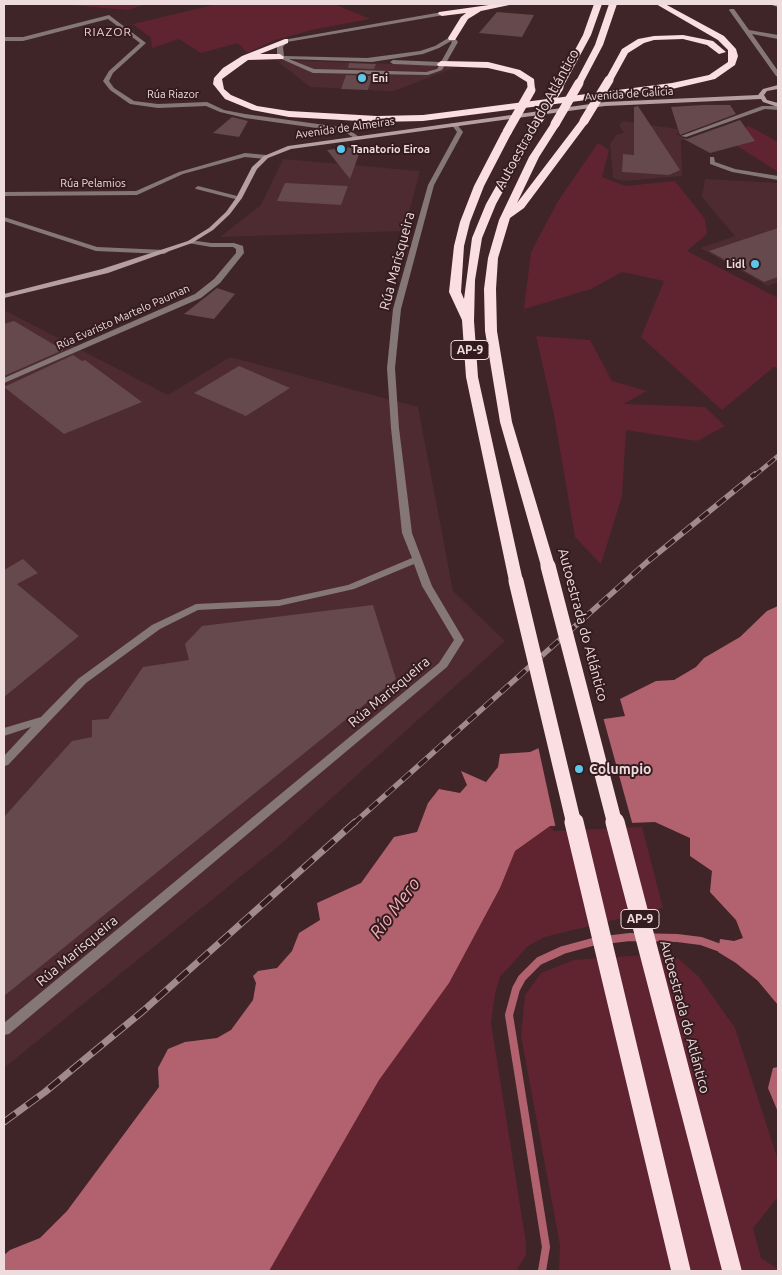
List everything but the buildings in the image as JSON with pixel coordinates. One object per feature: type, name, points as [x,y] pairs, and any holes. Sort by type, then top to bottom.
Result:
[{"type":"highway","points":[[442,14],[510,4]]},
{"type":"highway","name":"Autoestrada do Atlántico","points":[[598,4],[584,42],[491,204],[478,238],[470,280],[468,321],[472,377],[516,581],[681,1271]]},
{"type":"highway","name":"Autoestrada do Atlántico","points":[[613,4],[598,45],[579,83],[530,165],[504,220],[493,258],[490,289],[491,331],[496,374],[506,422],[548,566],[732,1271]]},
{"type":"highway","points":[[285,42],[245,58],[226,70],[218,78],[217,84],[228,97],[241,103],[289,114],[377,119],[448,115],[672,86],[712,76],[732,63],[734,56],[732,49],[721,38],[660,4]]},
{"type":"highway","points":[[452,38],[466,17],[480,8]]},
{"type":"highway","points":[[267,57],[245,64],[231,75],[228,81],[229,88],[234,94],[260,104],[281,108],[385,115],[458,110],[678,81],[709,72],[719,66],[724,60],[724,54],[710,43],[698,39],[668,37],[648,39],[631,45],[625,51],[609,80],[584,121],[520,206],[504,220]]},
{"type":"highway","points":[[245,58],[280,56]]},
{"type":"highway","points":[[443,60],[517,72],[531,81],[531,90],[479,186],[465,222],[459,246],[455,292],[468,321]]},
{"type":"main road","points":[[774,4],[778,5]]},
{"type":"main road","name":"Avenida de Galicia","points":[[499,118],[605,104],[764,102],[762,92],[778,87]]},
{"type":"main road","name":"Avenida de Almeiras","points":[[4,296],[105,271],[190,242],[211,229],[228,213],[239,198],[254,168],[266,157],[290,147],[499,118]]},
{"type":"street","points":[[732,10],[778,75]]},
{"type":"street","points":[[280,56],[280,47],[285,42],[326,32],[442,14]]},
{"type":"street","name":"Rúa Riazor","points":[[4,39],[23,39],[109,17],[143,44],[111,72],[106,81],[112,89],[132,103],[158,106],[207,104],[222,112],[347,130],[356,137]]},
{"type":"street","points":[[749,32],[778,37]]},
{"type":"street","points":[[280,56],[313,71],[426,74],[439,70],[455,42],[452,38],[438,48],[422,53],[365,60]]},
{"type":"street","points":[[422,53],[443,60]]},
{"type":"street","points":[[422,53],[421,57],[426,63]]},
{"type":"street","points":[[280,56],[426,63],[443,60]]},
{"type":"street","points":[[684,136],[764,102],[778,106]]},
{"type":"street","name":"Rúa Marisqueira","points":[[4,1030],[443,665],[459,640],[427,586],[407,533],[395,428],[391,368],[397,309],[431,185],[460,132],[454,124]]},
{"type":"street","name":"Rúa Pelamios","points":[[4,194],[137,193],[181,172],[245,155],[266,157]]},
{"type":"street","points":[[712,158],[712,163],[734,171],[778,178]]},
{"type":"street","points":[[198,188],[239,198]]},
{"type":"street","points":[[4,219],[96,249],[164,252]]},
{"type":"street","name":"Rúa Evaristo Martelo Pauman","points":[[4,381],[198,296],[217,281],[240,253],[240,248],[234,245],[211,245],[190,242]]},
{"type":"street","points":[[4,762],[82,681],[156,627],[196,607],[279,603],[342,589],[417,560]]},
{"type":"street","points":[[4,732],[44,720]]},
{"type":"shaded area","points":[[59,4],[146,4],[128,10]]},
{"type":"shaded area","points":[[217,4],[334,4],[370,19],[316,29],[275,40],[247,53],[238,43],[201,53],[179,39],[152,48],[151,38],[133,24]]},
{"type":"shaded area","name":"Eni","points":[[276,60],[459,66],[394,91],[386,91],[310,87]]},
{"type":"shaded area","points":[[623,121],[684,130],[676,134],[684,138],[681,141],[682,176],[623,181],[613,178],[610,144],[616,135],[624,133],[619,125]]},
{"type":"shaded area","points":[[749,126],[778,142],[778,172],[720,135]]},
{"type":"shaded area","points":[[598,143],[609,150],[602,177],[625,186],[675,181],[705,219],[707,234],[687,251],[778,298],[778,367],[774,367],[722,410],[641,337],[664,281],[622,272],[591,289],[524,309],[531,252],[558,201]]},
{"type":"shaded area","points":[[283,159],[420,171],[404,231],[220,237],[261,205]]},
{"type":"shaded area","points":[[705,179],[778,183],[778,282],[768,286],[700,248],[735,236],[702,197]]},
{"type":"shaded area","points":[[4,310],[168,395],[230,357],[418,407],[453,591],[505,641],[281,844],[4,1068]]},
{"type":"shaded area","points":[[536,336],[590,340],[612,381],[647,391],[623,404],[705,407],[725,426],[697,441],[626,430],[622,496],[601,564],[575,537],[554,415]]},
{"type":"shaded area","points":[[671,781],[778,1005],[758,981],[736,963],[718,952],[720,939],[734,941],[743,938],[736,920],[710,892],[712,871],[690,856],[690,838],[655,822],[550,827],[554,831],[642,827],[663,908],[545,937],[528,946],[500,977],[495,994],[491,1023],[526,1243],[526,1255],[516,1271],[242,1271],[500,835]]},
{"type":"shaded area","points":[[672,953],[699,977],[735,1028],[778,1160],[778,1197],[753,1228],[761,1258],[778,1269],[778,1271],[559,1271],[560,1245],[521,1036],[525,995],[541,973],[574,960]]},
{"type":"water","name":"Río Mero","points":[[778,606],[778,1005],[758,981],[736,963],[718,952],[720,939],[734,941],[743,938],[736,920],[710,892],[712,871],[690,856],[690,838],[655,822],[550,826],[515,851],[500,888],[449,983],[379,1080],[269,1271],[4,1271],[4,1255],[10,1250],[40,1238],[67,1211],[159,1087],[158,1068],[168,1049],[185,1042],[217,1038],[231,1030],[253,1000],[256,983],[253,976],[258,971],[277,968],[292,951],[299,933],[320,920],[317,903],[361,883],[394,837],[417,832],[428,803],[439,789],[460,793],[467,785],[461,771],[486,782],[498,767],[500,754],[530,752],[604,719],[625,716],[620,699],[656,681],[674,680],[696,667],[704,658],[740,637],[767,611]]},
{"type":"water","points":[[778,1067],[778,1112],[768,1088],[773,1068]]},
{"type":"pier","points":[[603,717],[633,826],[556,829],[538,746]]},
{"type":"waterway","points":[[542,1271],[546,1247],[509,1015],[516,989],[522,978],[539,961],[563,950],[596,941],[630,937],[677,938],[701,941],[726,950]]},
{"type":"railway","points":[[754,476],[778,456]]},
{"type":"railway","points":[[353,824],[647,562],[755,474]]},
{"type":"railway","points":[[4,1122],[45,1092],[143,1011],[355,822]]},
{"type":"place","name":"Eni","points":[[362,78]]},
{"type":"place","name":"Tanatorio Eiroa","points":[[341,149]]},
{"type":"place","name":"Lidl","points":[[755,264]]},
{"type":"place","name":"Columpio","points":[[579,769]]},
{"type":"district","name":"RIAZOR","points":[[108,32]]}]
